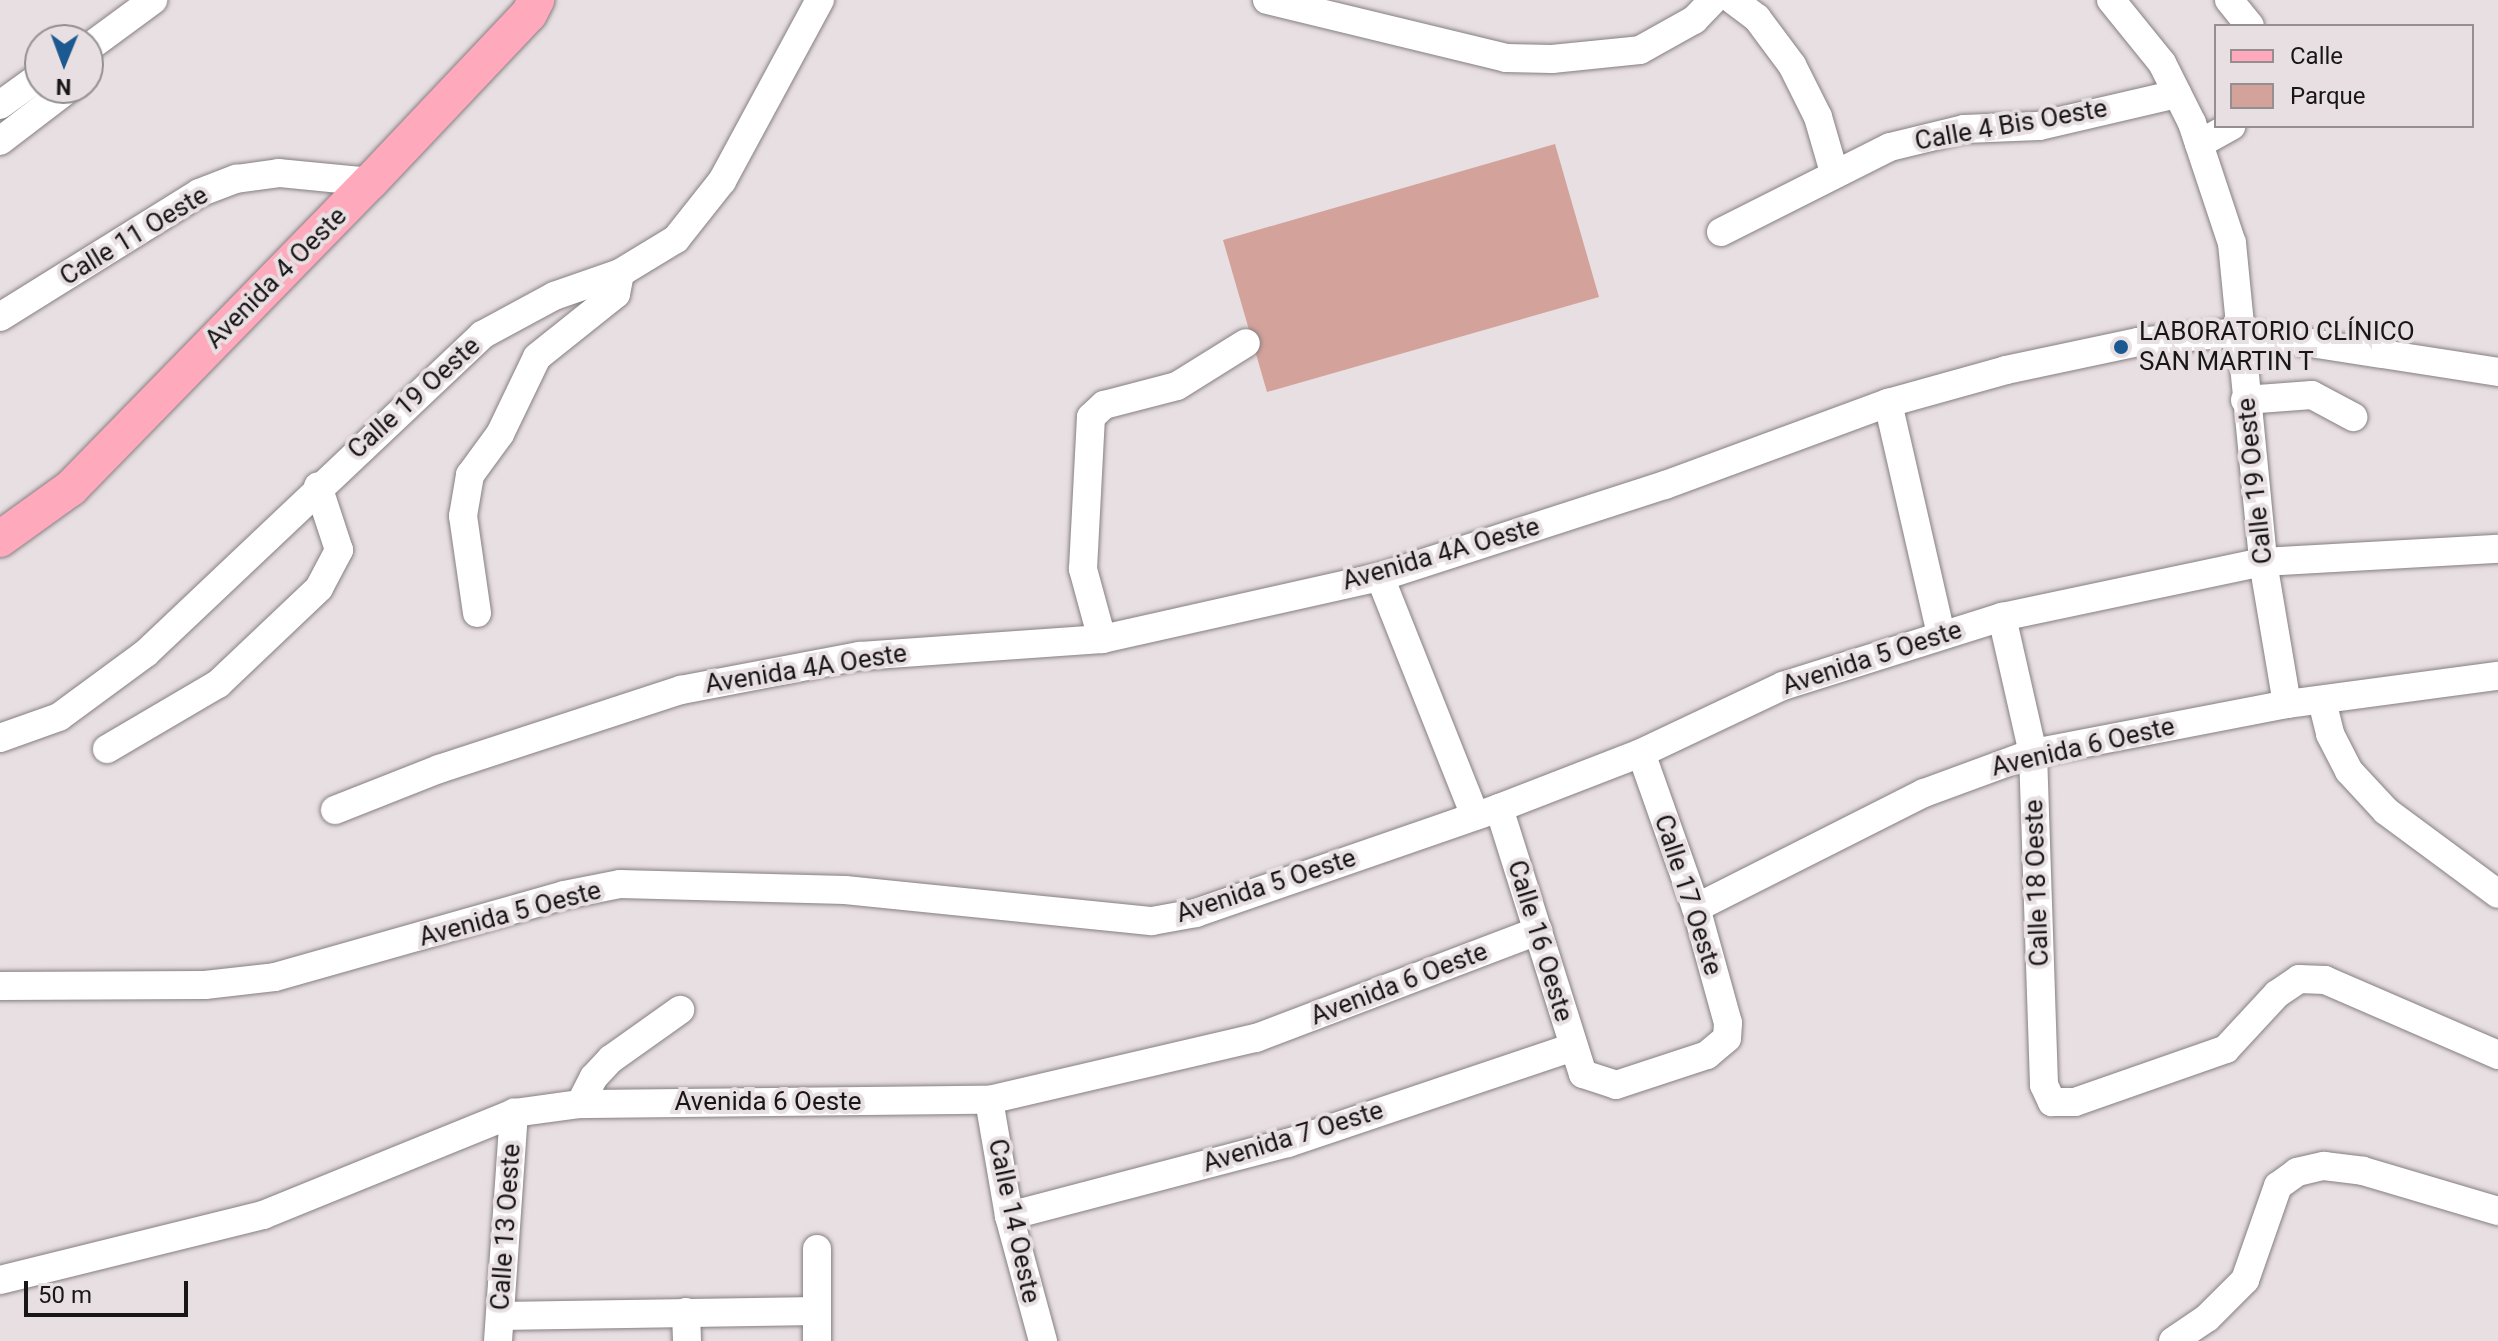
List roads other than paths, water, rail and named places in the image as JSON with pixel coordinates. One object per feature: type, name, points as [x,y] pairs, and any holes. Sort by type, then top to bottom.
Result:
[{"type":"main road","name":"Avenida 4 Oeste","points":[[0,539],[71,488],[370,182],[529,14],[536,0]]},
{"type":"street","points":[[104,38],[153,0]]},
{"type":"street","name":"Calle 19 Oeste","points":[[0,738],[59,717],[146,653],[318,486],[482,335],[554,296],[620,273],[676,239],[711,198],[820,0]]},
{"type":"street","points":[[1267,0],[1506,58],[1552,59],[1640,50],[1694,20],[1713,0]]},
{"type":"street","points":[[1733,0],[1757,18],[1792,65],[1818,117],[1834,172]]},
{"type":"street","name":"Calle 19 Oeste","points":[[2111,0],[2162,63],[2199,144],[2232,243],[2263,562],[2287,704]]},
{"type":"street","points":[[2229,0],[2248,24]]},
{"type":"street","points":[[0,105],[24,88]]},
{"type":"street","name":"Calle 4 Bis Oeste","points":[[1721,232],[1834,172],[1890,147],[1964,129],[2039,126],[2177,94]]},
{"type":"street","points":[[0,141],[48,104]]},
{"type":"street","points":[[2199,144],[2227,128]]},
{"type":"street","name":"Calle 11 Oeste","points":[[0,317],[199,193],[236,179],[279,173],[370,182]]},
{"type":"street","points":[[477,613],[463,516],[470,475],[500,434],[537,357],[616,294],[620,273]]},
{"type":"street","name":"Avenida 4A Oeste","points":[[335,810],[481,755],[681,690],[860,656],[1102,639],[1380,577],[1665,485],[1888,403],[2006,370],[2138,342],[2240,332],[2498,372]]},
{"type":"street","points":[[1102,639],[1083,569],[1091,417],[1104,405],[1177,386],[1246,343]]},
{"type":"street","points":[[2245,400],[2312,395],[2353,417]]},
{"type":"street","points":[[1888,403],[1941,634]]},
{"type":"street","points":[[107,749],[218,684],[319,588],[339,550],[318,486]]},
{"type":"street","name":"Avenida 5 Oeste","points":[[0,986],[205,985],[275,977],[564,895],[620,884],[845,890],[1152,921],[1196,913],[1487,812],[1641,753],[1783,686],[2002,617],[2263,562],[2498,549]]},
{"type":"street","name":"Calle 16 Oeste","points":[[1380,577],[1538,931],[1583,1074]]},
{"type":"street","name":"Calle 18 Oeste","points":[[2002,617],[2033,753],[2044,1085],[2052,1102],[2075,1102],[2226,1049],[2277,994],[2299,979],[2325,980],[2498,1055]]},
{"type":"street","name":"Avenida 6 Oeste","points":[[1696,908],[1924,793],[2033,753],[2287,704],[2498,676]]},
{"type":"street","points":[[2322,701],[2330,734],[2349,771],[2386,811],[2498,894]]},
{"type":"street","name":"Calle 17 Oeste","points":[[1583,1074],[1616,1085],[1707,1055],[1727,1038],[1728,1023],[1696,908],[1641,753]]},
{"type":"street","name":"Avenida 6 Oeste","points":[[0,1280],[263,1215],[514,1113],[580,1104],[989,1100],[1256,1038],[1538,931]]},
{"type":"street","points":[[580,1104],[594,1077],[611,1059],[680,1010]]},
{"type":"street","name":"Avenida 7 Oeste","points":[[1009,1216],[1288,1143],[1573,1047]]},
{"type":"street","name":"Calle 14 Oeste","points":[[989,1100],[1009,1216],[1043,1341]]},
{"type":"street","name":"Calle 13 Oeste","points":[[499,1329],[514,1113]]},
{"type":"street","points":[[2173,1341],[2207,1318],[2245,1280],[2278,1186],[2297,1172],[2324,1166],[2363,1171],[2498,1211]]},
{"type":"street","points":[[817,1249],[817,1341]]},
{"type":"street","points":[[499,1329],[605,1327],[686,1312],[817,1311]]},
{"type":"street","points":[[686,1312],[687,1341]]},
{"type":"place","name":"LABORATORIO CLÍNICO SAN MARTIN T","points":[[2121,347]]}]
